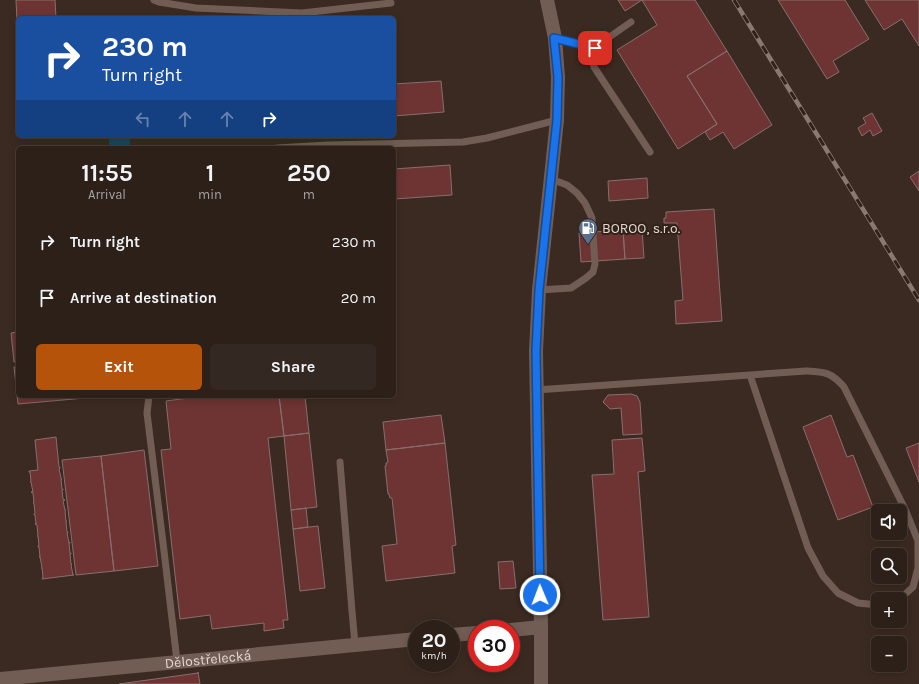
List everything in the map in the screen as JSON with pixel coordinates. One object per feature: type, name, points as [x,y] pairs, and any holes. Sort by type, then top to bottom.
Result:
[{"type":"street","points":[[541,684],[536,351],[539,290],[557,120],[558,77],[554,38],[547,0]]},
{"type":"street","points":[[520,629],[541,627]]},
{"type":"street","name":"Dělostřelecká","points":[[0,679],[408,639]]},
{"type":"lane","points":[[154,0],[196,8],[302,12],[391,3]]},
{"type":"lane","points":[[631,22],[595,48],[592,57],[594,66],[650,152]]},
{"type":"lane","points":[[554,38],[595,48]]},
{"type":"lane","points":[[310,146],[463,142],[487,138],[557,120]]},
{"type":"lane","points":[[539,290],[571,288],[593,272],[595,264],[592,218],[585,203],[577,192],[567,185],[551,179]]},
{"type":"lane","points":[[536,390],[806,371],[823,372],[836,378],[844,387],[905,509],[918,541],[918,568],[914,587],[907,593]]},
{"type":"lane","points":[[750,375],[808,548],[823,576],[838,593],[858,603],[871,604]]},
{"type":"lane","points":[[149,398],[147,413],[176,662]]},
{"type":"lane","points":[[340,462],[355,644]]},
{"type":"water","points":[[109,138],[130,138],[130,146],[109,146]]},
{"type":"building","points":[[16,0],[55,0],[56,16],[17,16]]},
{"type":"building","points":[[618,0],[642,0],[625,11]]},
{"type":"building","points":[[642,0],[695,0],[727,51],[687,76],[717,124],[678,149],[617,50],[657,25]]},
{"type":"building","points":[[778,0],[845,0],[869,39],[833,61],[839,72],[827,79]]},
{"type":"building","points":[[865,0],[919,0],[919,46],[902,19],[884,30]]},
{"type":"building","points":[[727,51],[772,125],[734,149],[723,132],[710,140],[705,132],[717,124],[687,76]]},
{"type":"building","points":[[441,81],[444,112],[396,116],[396,84]]},
{"type":"building","points":[[872,113],[882,131],[873,136],[870,130],[862,136],[858,128],[866,123],[863,118]]},
{"type":"building","points":[[450,165],[452,195],[396,199],[396,169]]},
{"type":"building","points":[[919,171],[919,191],[910,177]]},
{"type":"building","points":[[647,178],[648,198],[609,201],[608,181]]},
{"type":"building","points":[[714,209],[722,321],[676,324],[675,301],[683,300],[677,223],[664,223],[664,218],[666,218],[666,212]]},
{"type":"building","points":[[642,229],[644,258],[625,259],[623,230]]},
{"type":"building","points":[[623,230],[625,259],[581,262],[579,233]]},
{"type":"building","points":[[16,332],[16,362],[14,362],[11,333]]},
{"type":"building","points":[[14,367],[16,367],[16,386]]},
{"type":"building","points":[[631,394],[637,396],[640,402],[642,434],[623,435],[621,408],[610,409],[603,402],[608,395]]},
{"type":"building","points":[[17,398],[86,398],[18,404]]},
{"type":"building","points":[[188,398],[279,398],[284,436],[268,438],[288,620],[283,620],[284,628],[264,631],[264,623],[212,629],[210,615],[180,619],[161,450],[171,449],[166,401]]},
{"type":"building","points":[[279,398],[305,398],[309,433],[284,436]]},
{"type":"building","points":[[441,415],[445,443],[386,450],[383,422]]},
{"type":"building","points":[[831,415],[847,457],[853,455],[872,504],[871,508],[838,520],[803,427]]},
{"type":"building","points":[[309,433],[317,507],[291,510],[284,436]]},
{"type":"building","points":[[56,437],[59,469],[62,479],[63,499],[65,500],[63,501],[66,510],[71,565],[74,575],[42,579],[37,525],[35,524],[34,515],[33,493],[31,492],[33,492],[29,471],[38,470],[35,440]]},
{"type":"building","points":[[642,438],[645,471],[638,472],[649,617],[603,620],[592,475],[614,474],[612,440]]},
{"type":"building","points":[[445,443],[456,545],[452,546],[455,573],[386,581],[382,546],[397,544],[392,498],[390,498],[388,494],[385,466],[388,462],[386,450]]},
{"type":"building","points":[[919,443],[919,482],[906,448]]},
{"type":"building","points":[[144,450],[158,566],[114,571],[101,456]]},
{"type":"building","points":[[101,456],[114,571],[76,575],[62,460]]},
{"type":"building","points":[[306,508],[308,527],[293,529],[291,510]]},
{"type":"building","points":[[318,526],[325,588],[300,591],[293,529]]},
{"type":"building","points":[[513,561],[516,588],[500,589],[498,562]]},
{"type":"building","points":[[550,579],[554,579],[555,586],[550,587]]},
{"type":"building","points":[[198,673],[200,684],[119,684]]},
{"type":"railway","points":[[734,0],[919,300]]},
{"type":"place","name":"BOROO, s.r.o.","points":[[588,245]]},
{"type":"route","points":[[540,595],[536,351],[539,290],[557,120],[558,77],[554,38],[595,48]]}]
